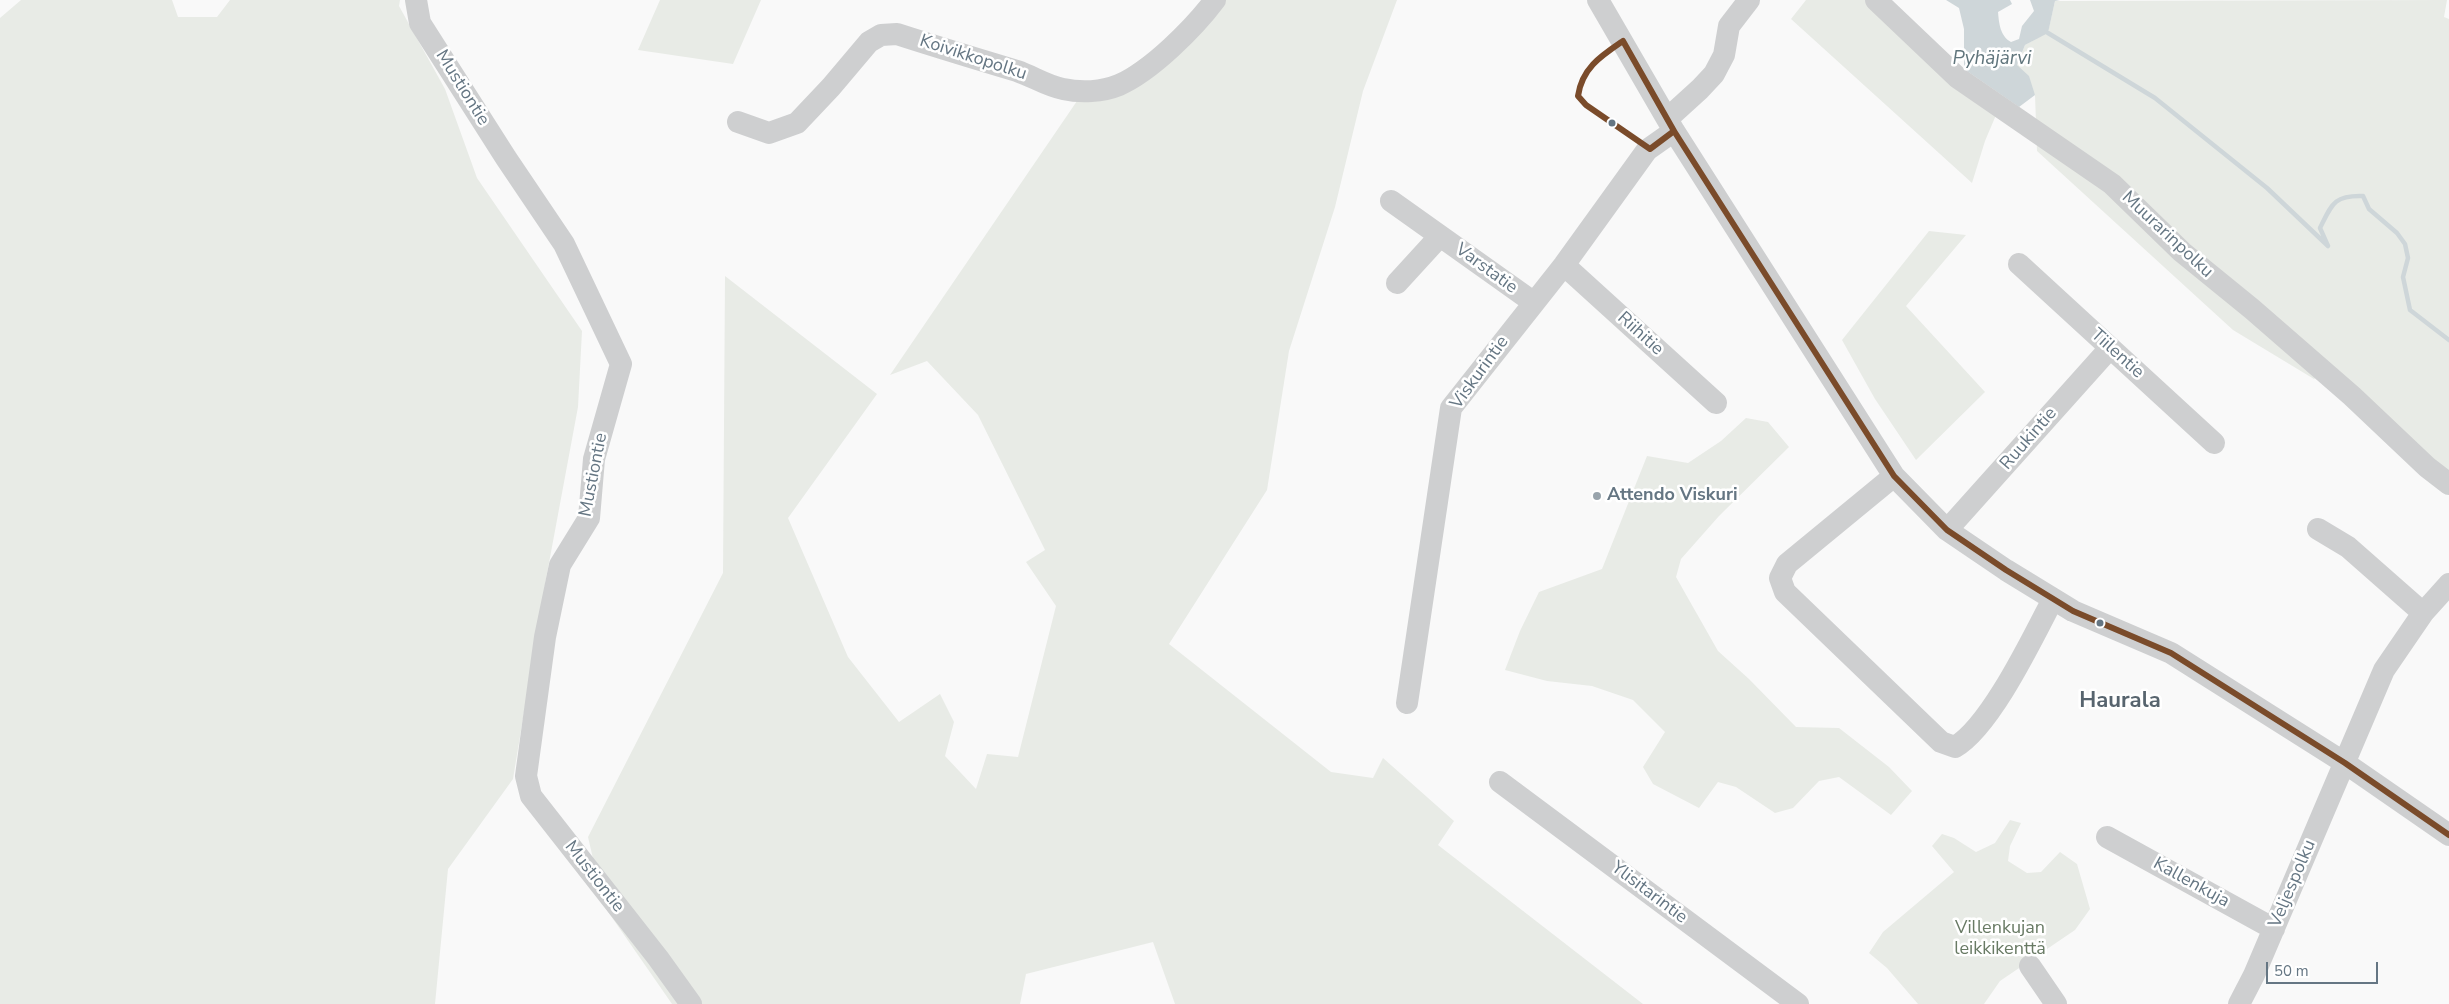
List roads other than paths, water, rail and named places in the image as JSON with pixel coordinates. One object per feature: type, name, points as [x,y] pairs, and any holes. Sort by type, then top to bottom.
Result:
[{"type":"street","name":"Mustiontie","points":[[416,0],[420,22],[506,158],[564,244],[622,364],[594,459],[589,518],[560,565],[545,637],[526,776],[532,796],[658,958],[691,1004]]},
{"type":"street","name":"Koivikkopolku","points":[[738,122],[769,133],[797,123],[869,42],[881,35],[897,34],[1023,73],[1062,89],[1086,91],[1107,89],[1128,80],[1155,60],[1193,27],[1215,0]]},
{"type":"street","points":[[1598,0],[1670,125],[1894,476],[1947,530],[2073,610],[2171,653],[2345,763],[2449,835]]},
{"type":"street","name":"Viskurintie","points":[[1407,703],[1451,408],[1564,265],[1650,148],[1714,74],[1724,55],[1729,26],[1749,0]]},
{"type":"street","name":"Muurarinpolku","points":[[1876,0],[1958,78],[2112,184],[2182,252],[2352,396],[2427,467],[2449,484]]},
{"type":"street","name":"Varstatie","points":[[1391,201],[1533,302]]},
{"type":"street","name":"Varstatie","points":[[1397,283],[1440,236]]},
{"type":"street","name":"Tiilentie","points":[[2019,264],[2214,443]]},
{"type":"street","name":"Riihitie","points":[[1564,265],[1716,403]]},
{"type":"street","name":"Ruukintie","points":[[1947,530],[2110,348]]},
{"type":"street","points":[[1894,476],[1788,564],[1780,578],[1784,592],[1941,742],[1955,747],[1972,733],[2014,671],[2053,599]]},
{"type":"street","points":[[2318,529],[2348,547],[2423,613]]},
{"type":"street","name":"Veljespolku","points":[[2239,1004],[2274,929],[2384,670],[2423,613],[2449,584]]},
{"type":"street","name":"Ylisitarintie","points":[[1500,782],[1798,1004]]},
{"type":"street","name":"Kallenkuja","points":[[2108,837],[2274,929]]},
{"type":"street","points":[[2030,966],[2056,1004]]},
{"type":"water","name":"Pyhäjärvi","points":[[1946,0],[2010,0],[2012,4],[1998,12],[2002,33],[2011,42],[2019,39],[2022,26],[2034,11],[2030,0],[2060,0],[2055,1],[2048,33],[2025,45],[2017,65],[2029,76],[2035,95],[2019,107],[1964,69],[1964,29],[1959,8]]},
{"type":"waterway","points":[[2048,33],[2155,98],[2267,188],[2328,246],[2320,228],[2331,207],[2340,199],[2363,196],[2369,209],[2397,233],[2405,244],[2408,258],[2403,277],[2410,310],[2449,340]]},
{"type":"place","name":"Attendo Viskuri","points":[[1597,496]]},
{"type":"district","name":"Haurala","points":[[2120,702]]},
{"type":"park label","name":"Villenkujan leikkikenttä","points":[[2000,940]]}]
